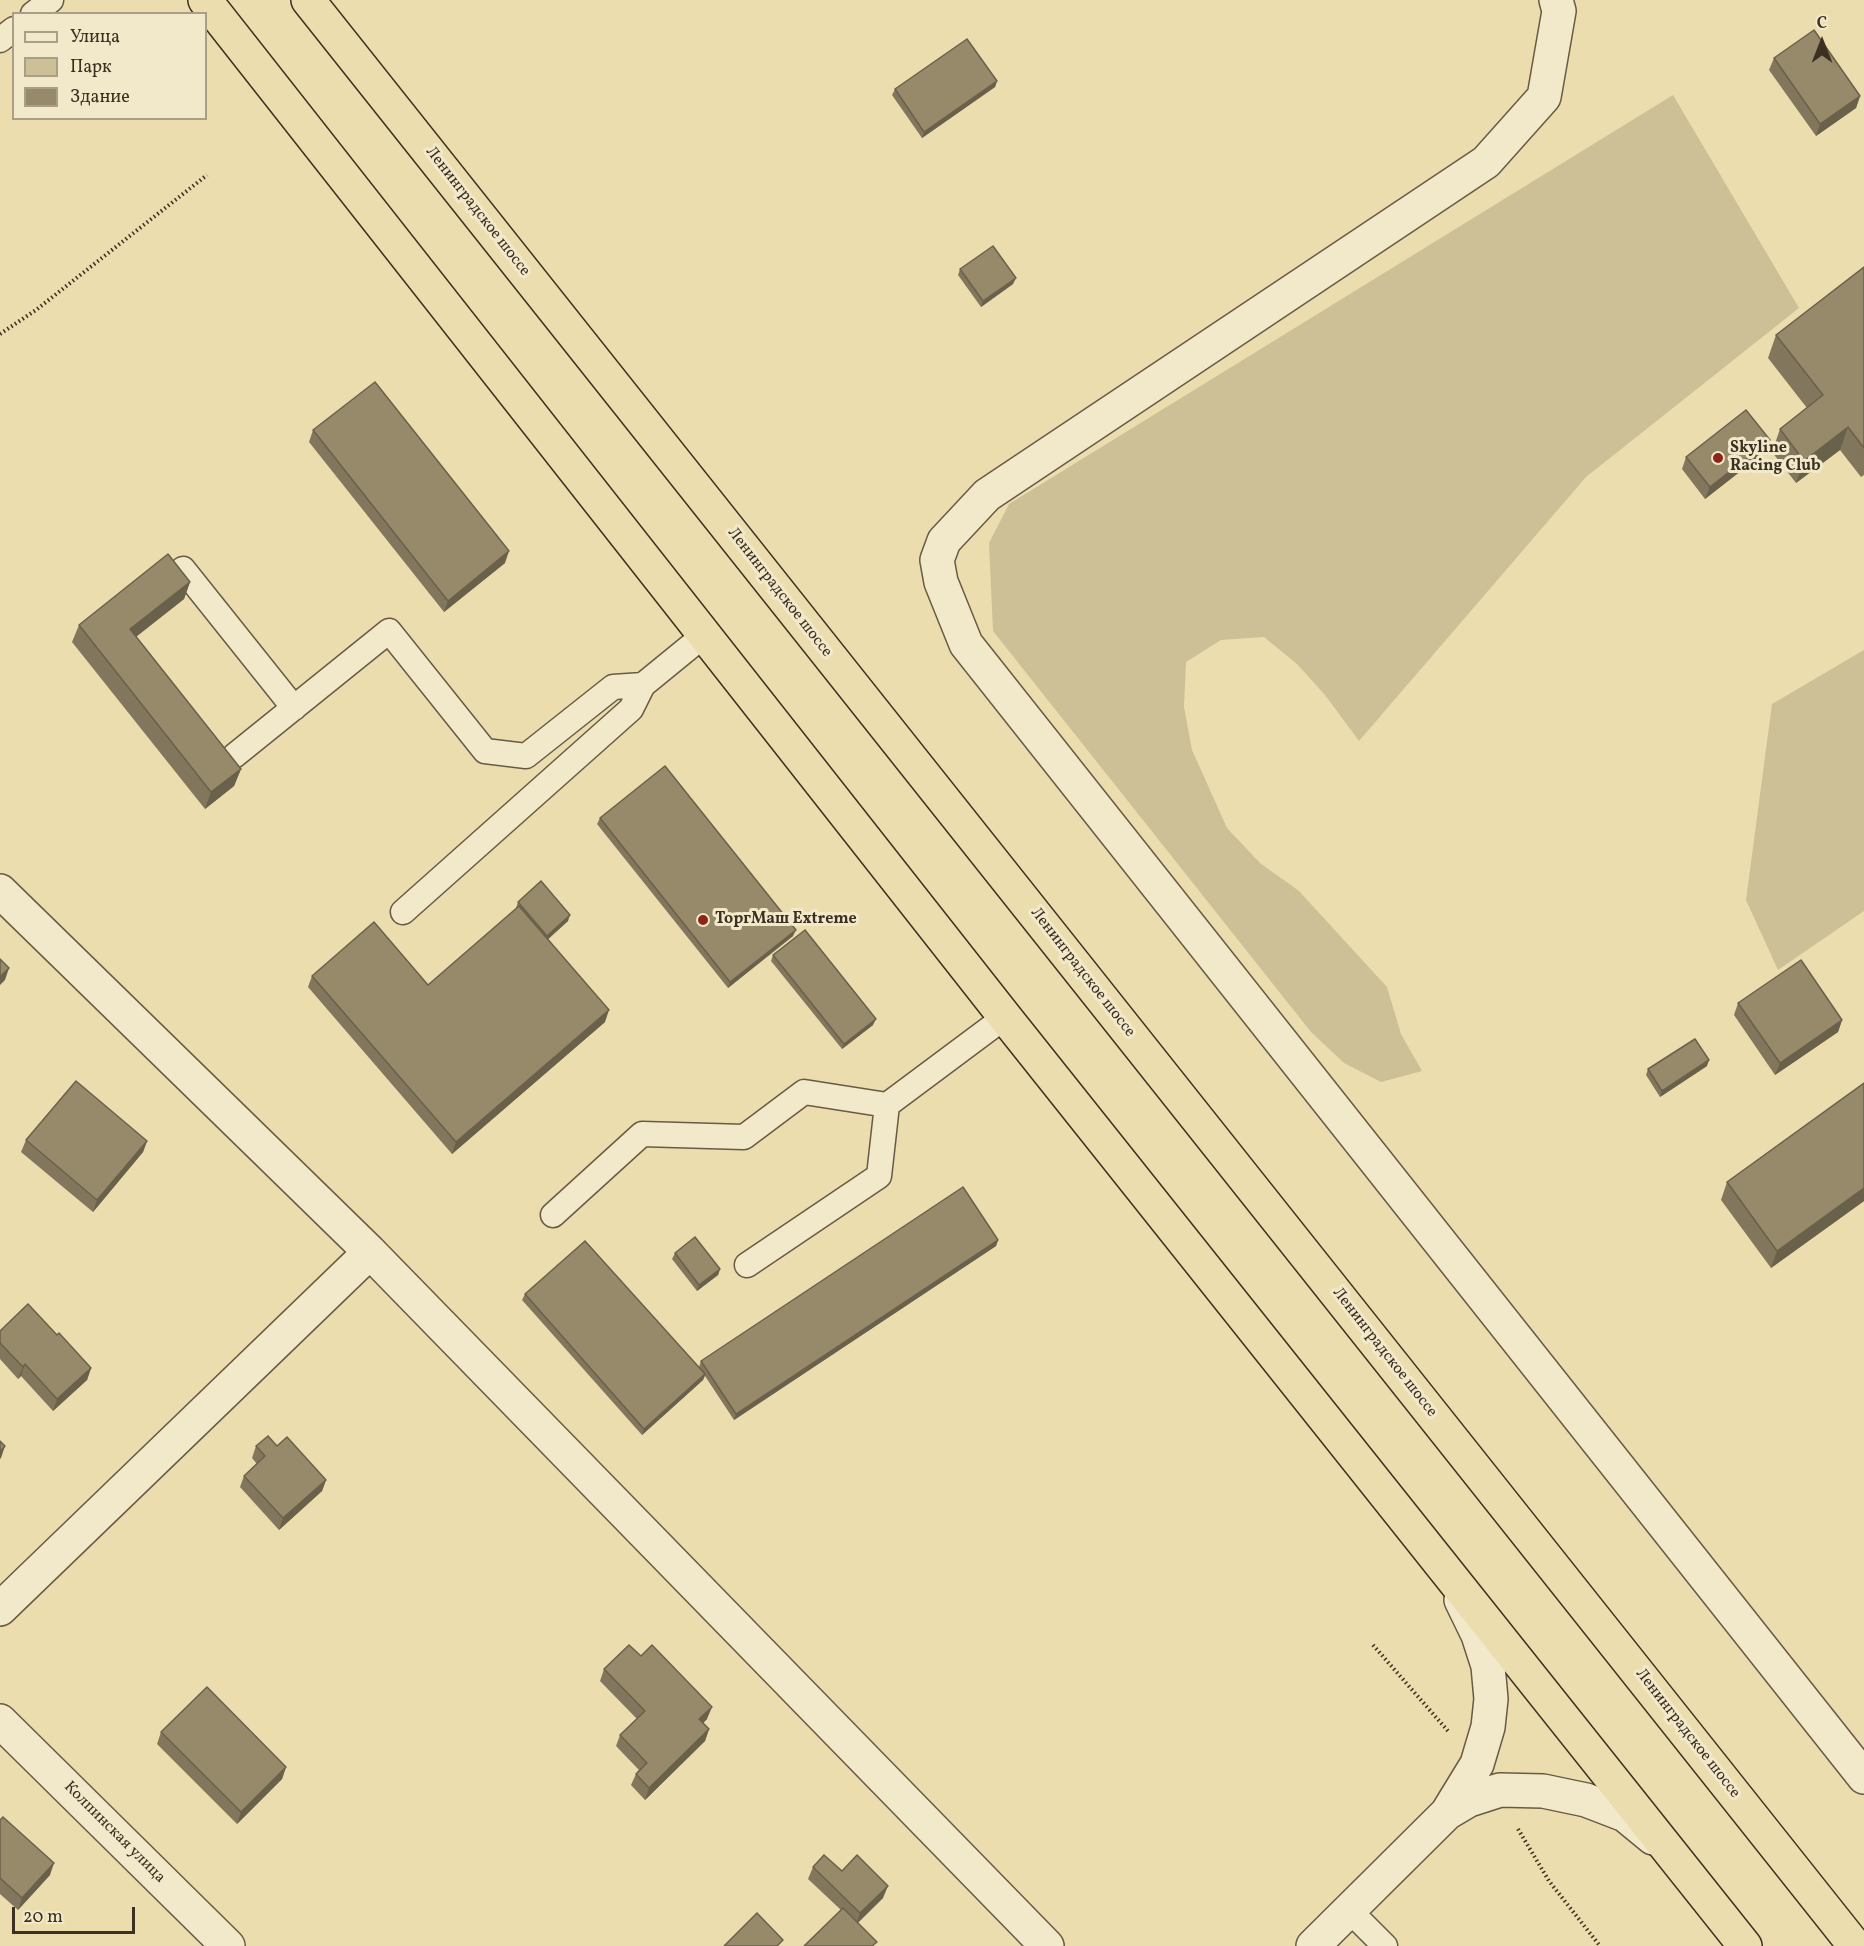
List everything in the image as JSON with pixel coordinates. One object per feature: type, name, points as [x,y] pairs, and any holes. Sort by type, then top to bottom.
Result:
[{"type":"highway","points":[[206,0],[703,636],[1745,1946]]},
{"type":"highway","name":"Ленинградское шоссе","points":[[308,0],[1855,1946]]},
{"type":"street","points":[[1556,0],[1559,11],[1544,97],[1486,162],[987,495],[944,541],[937,560],[941,582],[966,644],[1864,1777]]},
{"type":"street","points":[[0,891],[370,1252],[1047,1946]]},
{"type":"street","points":[[0,1609],[370,1252]]},
{"type":"street","points":[[1313,1946],[1447,1813],[1477,1764],[1488,1727],[1491,1699],[1488,1666],[1478,1635],[1447,1573]]},
{"type":"street","name":"Колпинская улица","points":[[0,1721],[228,1946]]},
{"type":"street","points":[[1447,1813],[1469,1800],[1500,1790],[1543,1791],[1586,1800],[1625,1815],[1668,1850]]},
{"type":"lane","points":[[36,12],[51,0]]},
{"type":"lane","points":[[0,40],[12,31]]},
{"type":"lane","points":[[183,569],[294,708]]},
{"type":"lane","points":[[234,756],[389,632],[485,752],[526,756],[614,687],[643,685]]},
{"type":"lane","points":[[403,912],[632,709],[643,685],[703,636]]},
{"type":"lane","points":[[553,1215],[642,1134],[744,1137],[804,1092],[887,1105],[1005,1017]]},
{"type":"lane","points":[[747,1265],[879,1176],[887,1105]]},
{"type":"lane","points":[[1349,1910],[1385,1946]]},
{"type":"path","points":[[0,334],[36,310],[207,175]]},
{"type":"path","points":[[1373,1645],[1477,1764]]},
{"type":"path","points":[[1500,1790],[1508,1812],[1549,1881],[1600,1946]]},
{"type":"green space","points":[[1673,95],[1799,308],[1586,477],[1359,741],[1325,695],[1297,664],[1264,637],[1221,640],[1186,662],[1184,707],[1192,750],[1227,828],[1260,863],[1299,891],[1387,987],[1401,1034],[1422,1071],[1381,1082],[1344,1063],[1311,1032],[993,631],[989,543],[1009,504]]},
{"type":"green space","points":[[1864,650],[1864,911],[1778,970],[1746,900],[1772,704]]},
{"type":"building","points":[[1814,30],[1860,96],[1820,124],[1774,58]]},
{"type":"building","points":[[967,39],[997,81],[924,132],[895,89]]},
{"type":"building","points":[[993,246],[1016,278],[983,301],[960,269]]},
{"type":"building","points":[[1864,267],[1864,448],[1848,427],[1804,461],[1780,429],[1823,395],[1776,335]]},
{"type":"building","points":[[375,382],[509,551],[448,601],[313,430]]},
{"type":"building","points":[[1746,410],[1770,440],[1710,487],[1686,457]]},
{"type":"building","points":[[168,554],[190,582],[130,629],[241,769],[211,792],[79,625]]},
{"type":"building","points":[[665,766],[796,930],[730,982],[600,818]]},
{"type":"building","points":[[541,881],[570,915],[547,936],[518,902]]},
{"type":"building","points":[[519,906],[609,1010],[456,1142],[312,976],[374,922],[428,985]]},
{"type":"building","points":[[805,930],[876,1019],[844,1044],[773,955]]},
{"type":"building","points":[[0,959],[9,968],[0,977]]},
{"type":"building","points":[[1801,960],[1842,1020],[1780,1063],[1738,1003]]},
{"type":"building","points":[[1695,1039],[1709,1060],[1662,1091],[1648,1069]]},
{"type":"building","points":[[76,1081],[147,1141],[97,1200],[26,1140]]},
{"type":"building","points":[[1864,1083],[1864,1188],[1777,1251],[1727,1182]]},
{"type":"building","points":[[963,1187],[998,1240],[736,1414],[701,1361]]},
{"type":"building","points":[[695,1237],[720,1269],[699,1285],[675,1253]]},
{"type":"building","points":[[585,1241],[705,1374],[644,1429],[525,1294]]},
{"type":"building","points":[[28,1304],[91,1368],[57,1399],[25,1364],[23,1367],[0,1343],[0,1331]]},
{"type":"building","points":[[268,1436],[277,1446],[287,1437],[326,1480],[283,1518],[244,1476],[265,1456],[256,1446]]},
{"type":"building","points":[[0,1441],[5,1446],[0,1452]]},
{"type":"building","points":[[629,1645],[641,1656],[652,1645],[712,1707],[699,1719],[709,1729],[649,1788],[636,1774],[647,1763],[620,1735],[645,1711],[604,1669]]},
{"type":"building","points":[[207,1687],[286,1767],[241,1812],[161,1732]]},
{"type":"building","points":[[3,1817],[54,1863],[22,1898],[0,1878],[0,1820]]},
{"type":"building","points":[[824,1855],[842,1871],[857,1855],[888,1886],[860,1913],[813,1867]]},
{"type":"building","points":[[843,1908],[877,1942],[872,1946],[804,1946]]},
{"type":"building","points":[[757,1913],[783,1940],[777,1946],[724,1946]]},
{"type":"place","name":"Skyline Racing Club","points":[[1718,458]]},
{"type":"place","name":"ТоргМаш Extreme","points":[[703,920]]}]
